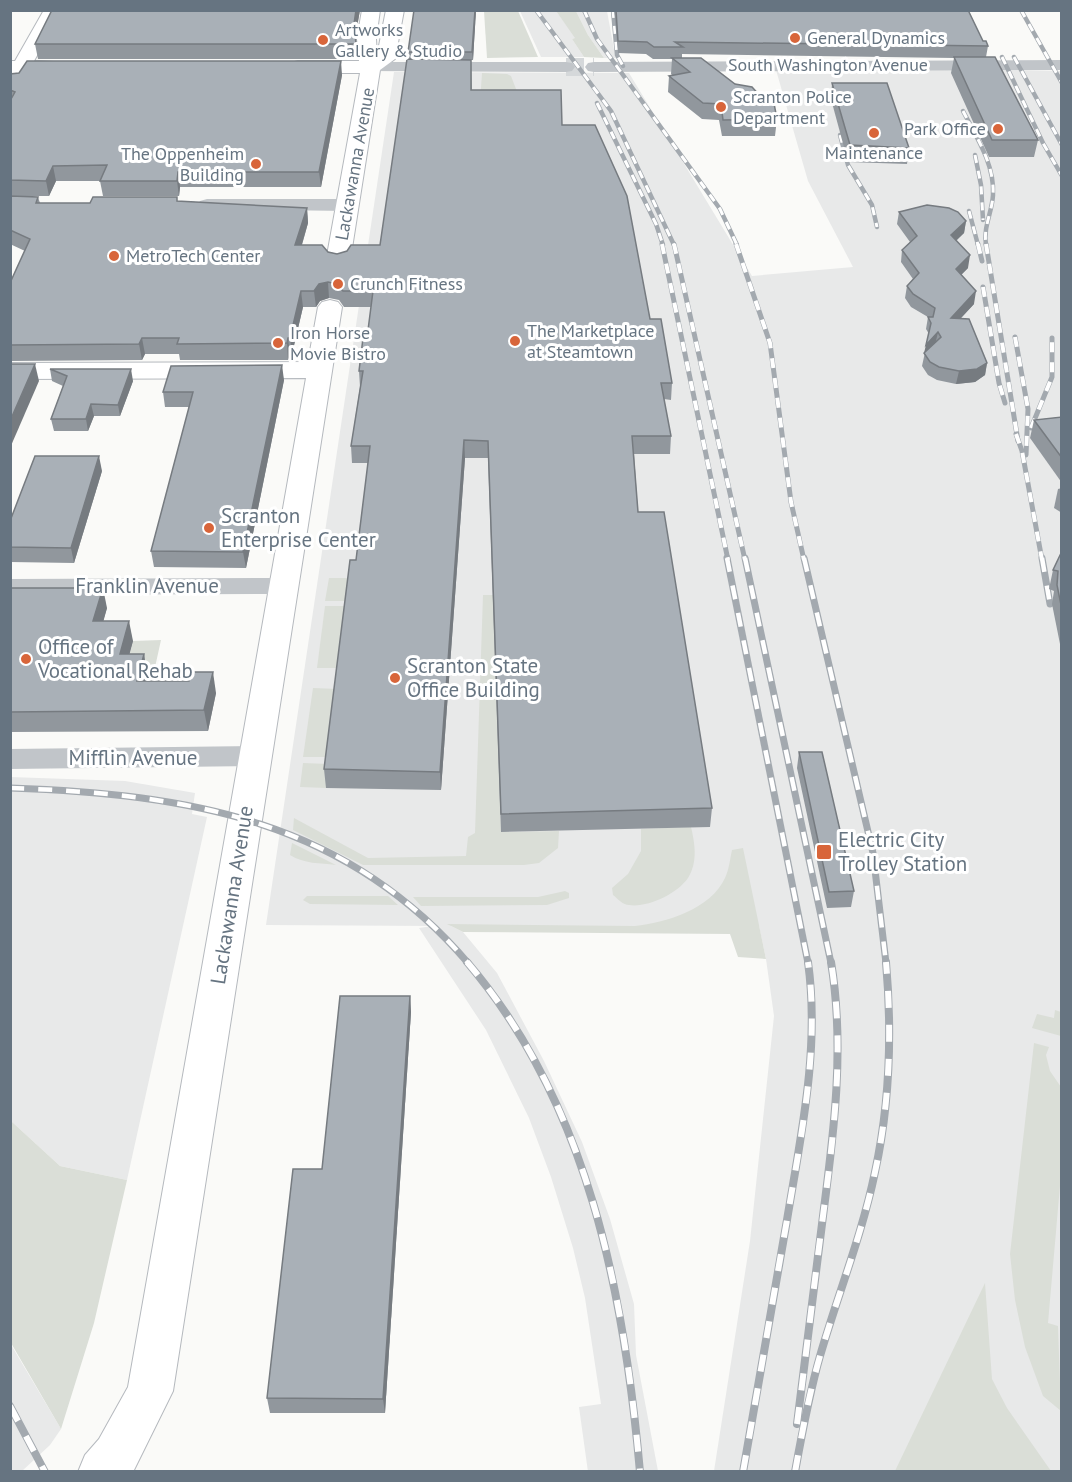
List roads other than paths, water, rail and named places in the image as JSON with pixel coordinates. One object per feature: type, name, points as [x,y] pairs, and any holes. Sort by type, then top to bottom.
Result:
[{"type":"main road","points":[[10,86],[16,67],[52,10]]},
{"type":"main road","name":"Lackawanna Avenue","points":[[338,261],[371,67],[367,60],[367,32],[371,10]]},
{"type":"main road","name":"Lackawanna Avenue","points":[[371,67],[386,59],[395,10]]},
{"type":"main road","points":[[16,67],[90,67]]},
{"type":"main road","points":[[285,67],[371,67]]},
{"type":"main road","name":"Lackawanna Avenue","points":[[102,1472],[116,1455],[150,1391],[330,307]]},
{"type":"main road","points":[[10,371],[292,371],[320,369]]},
{"type":"street","name":"South Washington Avenue","points":[[594,67],[1062,64]]},
{"type":"street","points":[[371,67],[567,67]]},
{"type":"street","points":[[186,205],[348,205]]},
{"type":"street","name":"Franklin Avenue","points":[[10,586],[284,586]]},
{"type":"street","name":"Mifflin Avenue","points":[[10,759],[255,756]]},
{"type":"tunnel","points":[[566,67],[594,67]]},
{"type":"railway","points":[[536,10],[611,111],[674,245]]},
{"type":"railway","points":[[584,10],[597,39],[720,209],[737,245]]},
{"type":"railway","points":[[613,10],[617,55],[623,66]]},
{"type":"railway","points":[[1021,10],[1062,83]]},
{"type":"railway","points":[[1002,57],[1043,143],[1062,176]]},
{"type":"railway","points":[[1014,57],[1062,145]]},
{"type":"railway","points":[[597,103],[656,224],[663,245]]},
{"type":"railway","points":[[963,111],[984,151],[993,184],[986,244]]},
{"type":"railway","points":[[840,135],[848,165],[872,205],[877,227]]},
{"type":"railway","points":[[975,155],[981,185],[983,220]]},
{"type":"railway","points":[[969,211],[978,245]]},
{"type":"railway","points":[[662,244],[728,560]]},
{"type":"railway","points":[[674,244],[745,560]]},
{"type":"railway","points":[[736,244],[770,343],[791,502],[804,560]]},
{"type":"railway","points":[[978,244],[982,261]]},
{"type":"railway","points":[[986,244],[1018,439]]},
{"type":"railway","points":[[983,287],[999,383],[1005,403]]},
{"type":"railway","points":[[1015,337],[1028,409],[1026,455]]},
{"type":"railway","points":[[1031,428],[1052,377],[1052,338]]},
{"type":"railway","points":[[1016,434],[1018,439]]},
{"type":"railway","points":[[1018,439],[1022,451],[1042,560]]},
{"type":"railway","points":[[727,558],[808,963]]},
{"type":"railway","points":[[745,558],[831,963]]},
{"type":"railway","points":[[804,558],[873,853],[886,963]]},
{"type":"railway","points":[[1042,558],[1050,604]]},
{"type":"railway","points":[[10,788],[76,791],[140,798],[201,808],[260,824],[317,846],[370,876],[421,915],[468,963]]},
{"type":"railway","points":[[467,962],[509,1017],[543,1076],[571,1138],[593,1202],[610,1269],[623,1336],[640,1472]]},
{"type":"railway","points":[[743,1472],[798,1156],[807,1091],[812,1027],[808,962]]},
{"type":"railway","points":[[797,1424],[834,1121],[838,1057],[831,962]]},
{"type":"railway","points":[[795,1472],[816,1370],[863,1219],[880,1146],[887,1093],[889,1041],[886,962]]},
{"type":"railway","points":[[10,1406],[45,1472]]},
{"type":"place","name":"General Dynamics","points":[[795,38]]},
{"type":"place","name":"Artworks Gallery & Studio","points":[[323,40]]},
{"type":"place","name":"Scranton Police Department","points":[[721,107]]},
{"type":"place","name":"Park Office","points":[[998,129]]},
{"type":"place","name":"Maintenance","points":[[874,133]]},
{"type":"place","name":"The Oppenheim Building","points":[[256,164]]},
{"type":"place","name":"MetroTech Center","points":[[114,256]]},
{"type":"place","name":"Crunch Fitness","points":[[338,284]]},
{"type":"place","name":"The Marketplace at Steamtown","points":[[515,341]]},
{"type":"place","name":"Iron Horse Movie Bistro","points":[[278,343]]},
{"type":"place","name":"Scranton Enterprise Center","points":[[209,528]]},
{"type":"place","name":"Office of Vocational Rehab","points":[[26,659]]},
{"type":"place","name":"Scranton State Office Building","points":[[395,678]]},
{"type":"place","name":"Electric City Trolley Station","points":[[824,852]]}]
